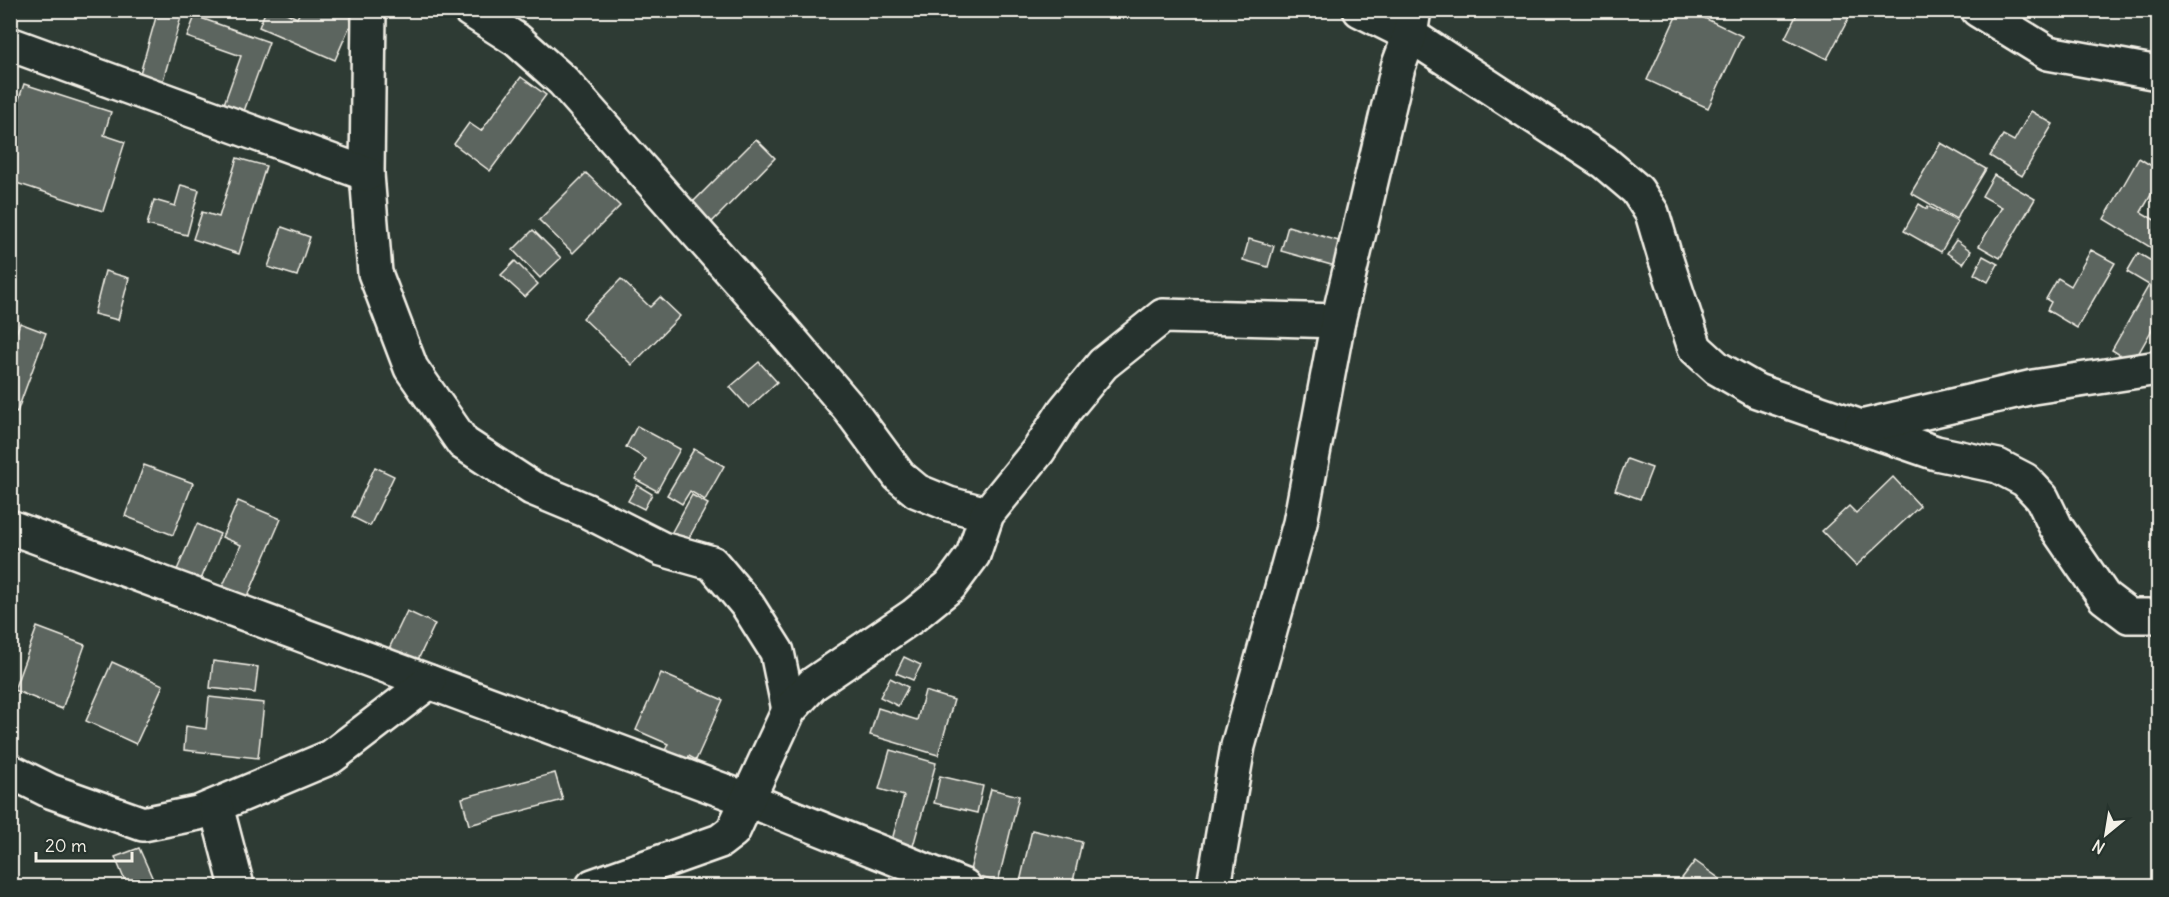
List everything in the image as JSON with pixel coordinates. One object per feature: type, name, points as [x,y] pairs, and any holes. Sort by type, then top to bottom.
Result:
[{"type":"street","points":[[369,10],[367,174],[375,273],[411,368],[463,443],[532,488],[585,510],[662,549],[712,563],[748,606],[777,652],[789,710]]},
{"type":"street","points":[[470,10],[517,39],[563,81],[769,314],[848,408],[899,476],[917,491],[950,504],[987,514]]},
{"type":"street","points":[[1360,10],[1412,23],[1604,162],[1636,190],[1652,213],[1695,348],[1717,368],[1757,391],[1936,453],[1998,466],[2025,480],[2042,498],[2056,527],[2104,597],[2129,616],[2158,616]]},
{"type":"street","points":[[1978,10],[2048,53],[2158,73]]},
{"type":"street","points":[[1214,886],[1238,746],[1300,523],[1338,321],[1398,67],[1412,23]]},
{"type":"street","points":[[10,44],[367,174]]},
{"type":"street","points":[[607,884],[720,841],[733,831],[789,710],[813,684],[913,616],[950,586],[973,555],[987,514],[1039,450],[1065,410],[1103,364],[1163,316],[1338,321]]},
{"type":"street","points":[[1861,427],[2032,387],[2158,368]]},
{"type":"street","points":[[10,527],[749,800],[964,886]]},
{"type":"street","points":[[10,771],[50,791],[143,824],[198,813],[331,757],[429,682]]},
{"type":"street","points":[[216,806],[237,886]]},
{"type":"building","points":[[158,10],[183,10],[162,84],[139,77]]},
{"type":"building","points":[[266,10],[280,10],[297,18],[301,10],[348,10],[355,14],[335,60],[259,27]]},
{"type":"building","points":[[1679,10],[1688,10],[1742,36],[1708,108],[1647,80]]},
{"type":"building","points":[[1799,10],[1853,10],[1827,59],[1785,38]]},
{"type":"building","points":[[195,16],[269,42],[239,125],[219,118],[241,56],[187,37]]},
{"type":"building","points":[[521,77],[546,95],[490,171],[454,144],[469,123],[481,131]]},
{"type":"building","points":[[24,84],[111,112],[104,135],[125,142],[103,211],[10,181],[10,125]]},
{"type":"building","points":[[2031,111],[2053,124],[2022,176],[1990,156],[2003,135],[2014,141]]},
{"type":"building","points":[[756,139],[775,158],[712,222],[692,203]]},
{"type":"building","points":[[1941,143],[1986,169],[1956,219],[1911,193]]},
{"type":"building","points":[[237,158],[266,166],[239,254],[193,239],[202,212],[219,217]]},
{"type":"building","points":[[2139,158],[2158,170],[2158,183],[2141,212],[2158,222],[2158,252],[2104,219]]},
{"type":"building","points":[[586,173],[620,206],[573,253],[539,220]]},
{"type":"building","points":[[1994,175],[2035,199],[2000,258],[1979,246],[2002,207],[1982,196]]},
{"type":"building","points":[[181,185],[199,190],[187,235],[147,225],[154,200],[175,206]]},
{"type":"building","points":[[1919,204],[1927,209],[1928,206],[1958,222],[1941,252],[1904,231]]},
{"type":"building","points":[[1288,226],[1342,242],[1335,266],[1281,251]]},
{"type":"building","points":[[282,227],[310,237],[297,276],[268,267]]},
{"type":"building","points":[[533,230],[561,258],[540,278],[513,250]]},
{"type":"building","points":[[1249,239],[1274,246],[1268,267],[1243,260]]},
{"type":"building","points":[[1956,240],[1971,251],[1963,264],[1947,253]]},
{"type":"building","points":[[2091,250],[2115,263],[2077,328],[2047,310],[2051,302],[2046,299],[2058,278],[2071,286]]},
{"type":"building","points":[[2138,253],[2158,265],[2158,319],[2133,363],[2112,350],[2149,285],[2127,272]]},
{"type":"building","points":[[1983,256],[1998,264],[1988,282],[1974,274]]},
{"type":"building","points":[[515,261],[538,284],[525,297],[501,275]]},
{"type":"building","points":[[105,271],[129,278],[118,320],[94,314]]},
{"type":"building","points":[[621,279],[650,307],[660,297],[680,316],[632,365],[583,318]]},
{"type":"building","points":[[20,323],[46,333],[17,412],[10,409],[10,350]]},
{"type":"building","points":[[759,362],[777,382],[749,408],[730,387]]},
{"type":"building","points":[[637,426],[680,449],[657,491],[635,479],[646,459],[626,447]]},
{"type":"building","points":[[694,449],[724,466],[705,500],[690,491],[682,504],[667,495]]},
{"type":"building","points":[[1627,459],[1652,468],[1640,499],[1615,490]]},
{"type":"building","points":[[144,465],[193,483],[173,535],[125,516]]},
{"type":"building","points":[[375,467],[394,476],[370,526],[352,517]]},
{"type":"building","points":[[1893,477],[1920,506],[1856,566],[1822,531],[1849,506],[1856,513]]},
{"type":"building","points":[[637,485],[652,494],[644,509],[628,501]]},
{"type":"building","points":[[692,495],[708,504],[682,550],[667,541]]},
{"type":"building","points":[[238,501],[281,519],[242,610],[217,599],[241,545],[222,537]]},
{"type":"building","points":[[197,524],[220,534],[197,589],[173,579]]},
{"type":"building","points":[[407,611],[435,624],[413,670],[385,657]]},
{"type":"building","points":[[37,627],[85,645],[62,709],[14,690]]},
{"type":"building","points":[[904,657],[921,665],[913,680],[896,673]]},
{"type":"building","points":[[213,661],[258,667],[255,693],[210,688]]},
{"type":"building","points":[[112,662],[163,685],[136,744],[86,721]]},
{"type":"building","points":[[661,673],[723,700],[696,760],[689,756],[682,771],[660,762],[668,744],[636,730]]},
{"type":"building","points":[[890,678],[908,687],[898,706],[880,697]]},
{"type":"building","points":[[925,691],[954,700],[938,755],[870,735],[878,708],[917,720]]},
{"type":"building","points":[[209,697],[264,703],[258,758],[184,750],[186,726],[206,729]]},
{"type":"building","points":[[890,750],[936,763],[913,846],[892,840],[904,796],[879,789]]},
{"type":"building","points":[[555,773],[563,800],[469,825],[462,798]]},
{"type":"building","points":[[940,776],[983,786],[977,813],[934,803]]},
{"type":"building","points":[[991,789],[1019,796],[998,882],[969,874]]},
{"type":"building","points":[[1032,830],[1082,842],[1072,886],[1038,886],[1020,882]]},
{"type":"building","points":[[139,848],[156,886],[127,886],[115,857]]},
{"type":"building","points":[[1695,861],[1720,879],[1715,886],[1676,886]]}]
